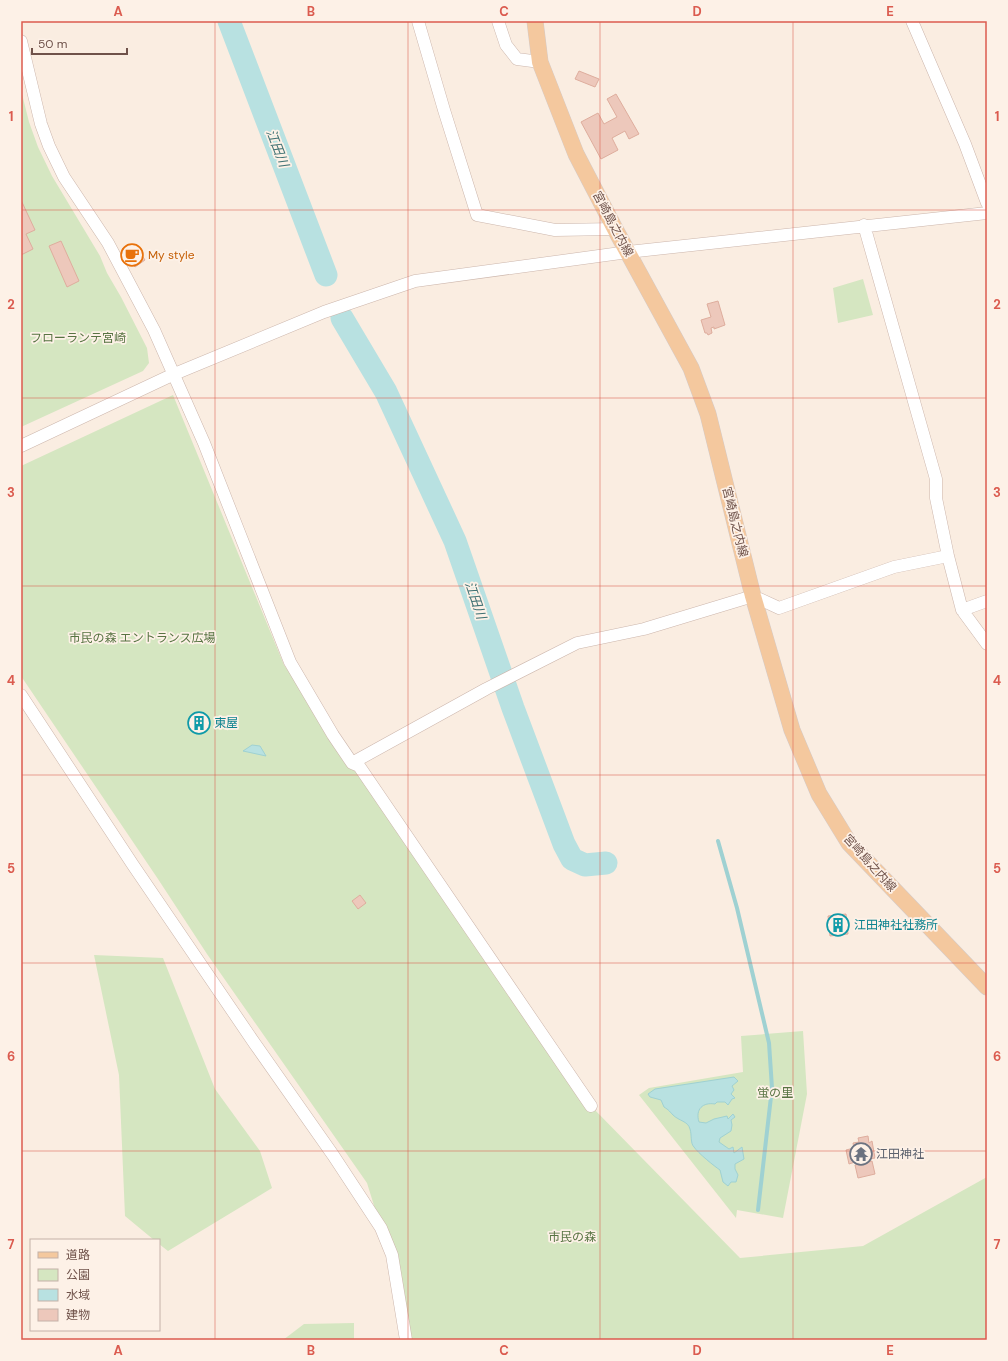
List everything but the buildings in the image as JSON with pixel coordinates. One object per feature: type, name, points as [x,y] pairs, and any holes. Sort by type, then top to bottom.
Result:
[{"type":"main road","name":"宮崎島之内線","points":[[535,21],[540,62],[576,154],[691,368],[708,414],[753,596],[792,730],[819,794],[849,843],[987,987]]},
{"type":"street","points":[[418,21],[477,215],[555,230],[615,229]]},
{"type":"street","points":[[498,21],[506,45],[517,59],[540,62]]},
{"type":"street","points":[[912,21],[965,144],[987,203]]},
{"type":"street","points":[[21,41],[41,124],[49,146],[64,177],[108,243],[154,330],[172,375],[204,443],[290,662],[352,763],[359,766],[591,1106]]},
{"type":"street","points":[[21,446],[172,375],[324,312],[415,281],[628,252],[864,225],[987,213]]},
{"type":"street","points":[[864,225],[936,479],[936,498],[948,556],[962,610],[987,644]]},
{"type":"street","points":[[352,763],[512,675],[577,643],[644,629],[753,596],[779,608],[894,567],[948,556]]},
{"type":"street","points":[[962,610],[987,602]]},
{"type":"street","points":[[21,695],[142,878],[255,1044],[334,1155],[381,1228],[392,1254],[406,1340]]},
{"type":"green space","name":"フローランテ宮崎","points":[[21,90],[29,122],[38,147],[52,176],[100,256],[107,273],[147,348],[149,363],[143,371],[21,427]]},
{"type":"green space","points":[[863,279],[873,315],[838,323],[833,288]]},
{"type":"green space","name":"市民の森 エントランス広場","points":[[173,395],[284,665],[591,1106],[740,1258],[863,1246],[987,1177],[987,1340],[406,1340],[381,1228],[367,1183],[207,954],[21,676],[21,466]]},
{"type":"green space","points":[[94,955],[163,958],[215,1089],[260,1151],[272,1188],[168,1251],[160,1245],[160,1239],[153,1239],[125,1216],[119,1075]]},
{"type":"green space","name":"蛍の里","points":[[803,1031],[807,1094],[783,1218],[737,1210],[736,1218],[639,1095],[649,1088],[743,1072],[741,1036]]},
{"type":"green space","points":[[354,1323],[354,1340],[283,1340],[304,1324]]},
{"type":"water","points":[[252,745],[260,746],[266,756],[243,751]]},
{"type":"water","points":[[734,1077],[738,1081],[732,1086],[734,1090],[731,1094],[735,1098],[732,1099],[728,1105],[725,1102],[707,1104],[701,1107],[698,1113],[699,1122],[706,1123],[714,1119],[727,1116],[728,1119],[733,1114],[735,1117],[731,1120],[731,1131],[720,1138],[719,1142],[729,1149],[733,1147],[734,1153],[742,1147],[744,1159],[735,1164],[735,1169],[738,1175],[736,1182],[731,1182],[728,1186],[723,1182],[720,1170],[696,1150],[693,1145],[689,1126],[675,1117],[664,1107],[661,1100],[650,1097],[648,1094],[655,1089]]},
{"type":"waterway","name":"江田川","points":[[229,21],[326,275]]},
{"type":"waterway","name":"江田川","points":[[342,318],[386,392],[455,541],[513,708],[564,844],[572,859],[585,865],[606,863]]},
{"type":"waterway","points":[[718,841],[737,908],[769,1043],[772,1088],[758,1210]]},
{"type":"place","name":"My style","points":[[132,255]]},
{"type":"place","name":"東屋","points":[[199,723]]},
{"type":"place","name":"江田神社社務所","points":[[838,925]]},
{"type":"place","name":"江田神社","points":[[861,1154]]},
{"type":"park label","name":"市民の森","points":[[572,1237]]}]
